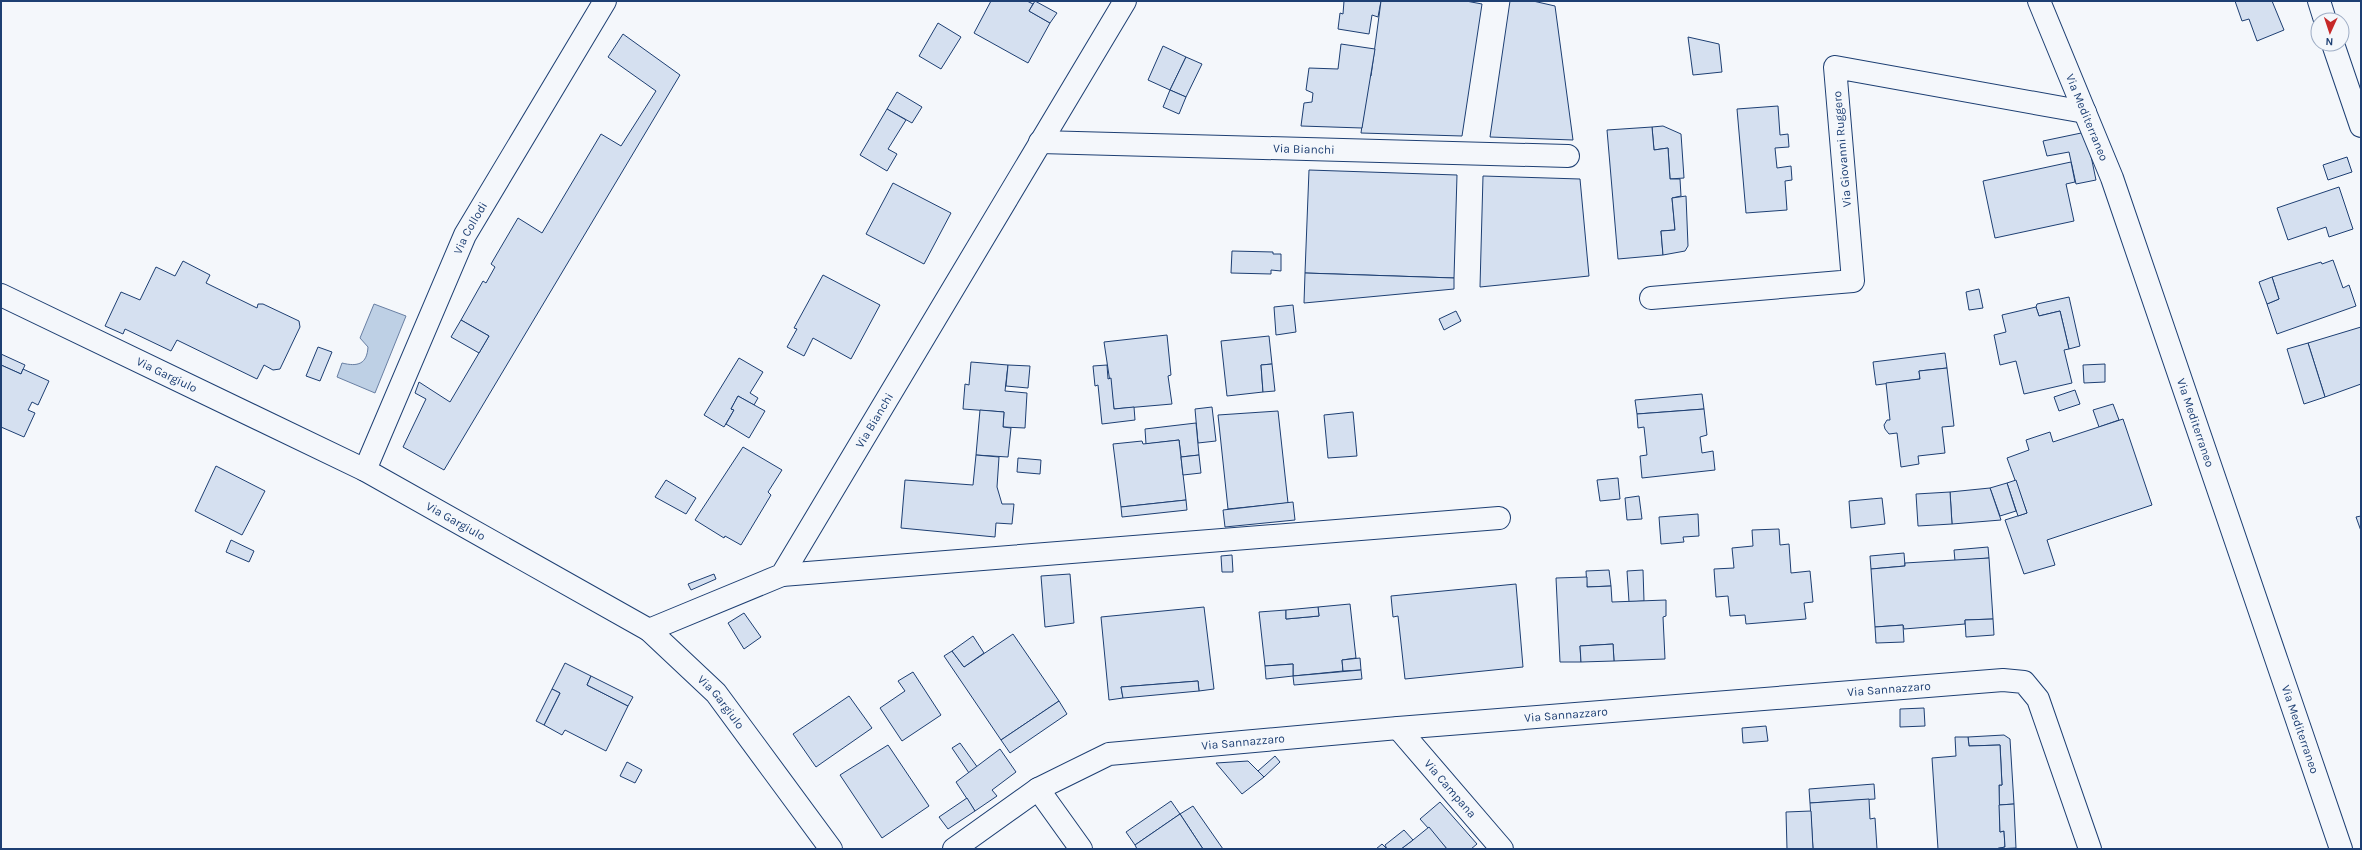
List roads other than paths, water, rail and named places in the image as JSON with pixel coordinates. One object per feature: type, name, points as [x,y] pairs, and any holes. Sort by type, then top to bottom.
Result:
[{"type":"street","name":"Via Collodi","points":[[365,470],[465,235],[605,1]]},
{"type":"street","name":"Via Bianchi","points":[[782,575],[1125,1]]},
{"type":"street","name":"Via Mediterraneo","points":[[2039,1],[2114,186],[2341,849]]},
{"type":"street","points":[[2319,1],[2322,12]]},
{"type":"street","points":[[2336,52],[2361,126]]},
{"type":"street","name":"Via Giovanni Ruggero","points":[[1651,298],[1853,282],[1835,67],[2084,112]]},
{"type":"street","name":"Via Bianchi","points":[[1040,142],[1568,156]]},
{"type":"street","name":"Via Gargiulo","points":[[1,295],[365,470],[649,630],[716,693],[831,849]]},
{"type":"street","points":[[649,630],[782,575],[1499,518]]},
{"type":"street","name":"Via Sannazzaro","points":[[954,849],[1038,789],[1109,754],[1398,728],[2003,680],[2024,682],[2038,699],[2090,849]]},
{"type":"street","name":"Via Campana","points":[[1398,728],[1502,849]]},
{"type":"street","points":[[1038,789],[1081,849]]},
{"type":"water","points":[[374,304],[406,316],[375,393],[337,377],[342,363],[353,365],[364,361],[368,347],[360,338]]}]
